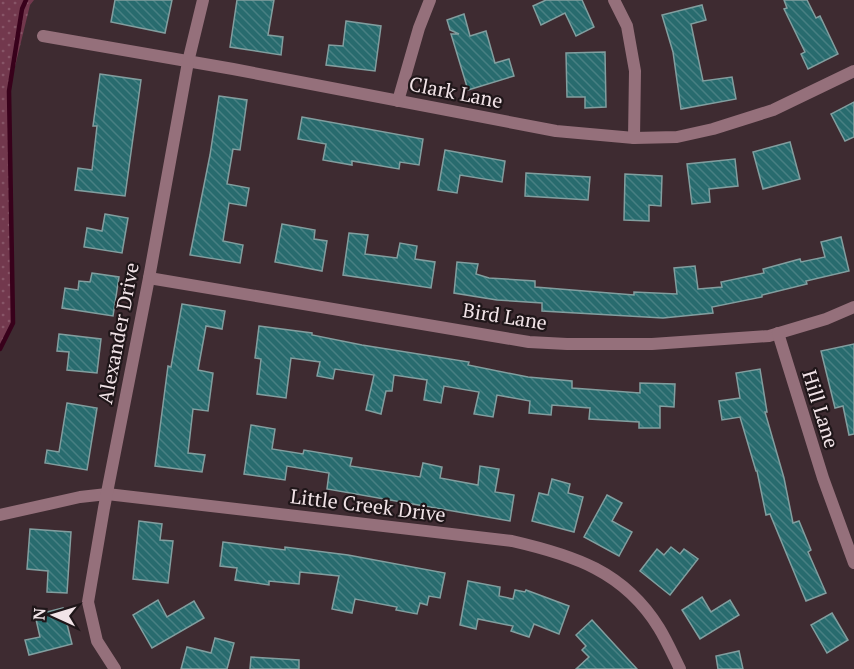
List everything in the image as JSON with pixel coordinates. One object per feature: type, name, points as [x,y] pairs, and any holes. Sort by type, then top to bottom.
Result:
[{"type":"street","name":"Alexander Drive","points":[[115,669],[97,641],[88,602],[150,278],[188,62],[203,0]]},
{"type":"street","points":[[398,101],[419,28],[430,0]]},
{"type":"street","points":[[614,0],[627,26],[635,71],[634,138]]},
{"type":"street","name":"Clark Lane","points":[[43,36],[556,131],[634,138],[677,137],[713,129],[773,110],[854,71]]},
{"type":"street","name":"Bird Lane","points":[[150,278],[529,342],[567,344],[652,344],[769,336],[826,319],[854,307]]},
{"type":"street","name":"Hill Lane","points":[[777,333],[823,478],[854,563]]},
{"type":"street","name":"Little Creek Drive","points":[[0,515],[80,497],[107,494],[512,541],[548,549],[579,559],[629,590],[660,628],[680,669]]},
{"type":"shaded area","points":[[0,0],[34,0],[30,5],[9,91],[13,323],[0,349]]},
{"type":"building","points":[[115,0],[172,0],[165,33],[111,22]]},
{"type":"building","points":[[237,0],[274,0],[268,35],[283,37],[281,55],[230,47]]},
{"type":"building","points":[[546,0],[582,0],[594,27],[576,36],[565,13],[541,25],[533,6]]},
{"type":"building","points":[[784,0],[807,0],[816,18],[820,16],[838,54],[808,69],[801,54],[805,52],[784,9],[787,8]]},
{"type":"building","points":[[702,5],[706,20],[691,24],[703,81],[732,77],[736,99],[681,109],[673,52],[662,15]]},
{"type":"building","points":[[464,14],[470,36],[486,31],[495,63],[509,59],[514,76],[468,90],[451,34],[459,34],[450,30],[447,20]]},
{"type":"building","points":[[346,21],[381,26],[375,71],[326,65],[329,45],[343,46]]},
{"type":"building","points":[[605,52],[606,107],[585,108],[585,97],[567,97],[566,53]]},
{"type":"building","points":[[100,74],[141,80],[125,196],[75,190],[78,168],[92,170],[97,126],[93,126]]},
{"type":"building","points":[[219,96],[247,100],[240,150],[233,149],[227,184],[249,188],[246,206],[229,203],[223,241],[243,245],[240,263],[190,255]]},
{"type":"building","points":[[854,102],[854,137],[845,141],[831,114]]},
{"type":"building","points":[[302,117],[423,139],[419,165],[400,162],[399,169],[352,161],[352,165],[323,160],[326,144],[298,139]]},
{"type":"building","points":[[790,142],[800,179],[763,189],[753,152]]},
{"type":"building","points":[[445,150],[505,161],[502,182],[460,175],[457,193],[438,190]]},
{"type":"building","points":[[735,159],[738,186],[709,189],[710,202],[692,204],[687,164]]},
{"type":"building","points":[[526,173],[590,177],[588,200],[525,196]]},
{"type":"building","points":[[625,174],[662,176],[661,206],[649,205],[649,221],[624,220]]},
{"type":"building","points":[[105,214],[128,218],[122,253],[84,247],[87,228],[102,231]]},
{"type":"building","points":[[282,224],[315,230],[314,239],[327,241],[322,271],[275,262]]},
{"type":"building","points":[[349,233],[368,235],[365,254],[397,258],[400,243],[417,246],[415,259],[435,262],[431,288],[343,275]]},
{"type":"building","points":[[841,237],[849,271],[806,281],[807,284],[762,295],[762,297],[712,307],[713,313],[663,318],[542,311],[542,303],[497,300],[454,293],[457,262],[478,264],[476,274],[489,278],[535,281],[535,287],[634,295],[634,292],[677,294],[674,268],[695,266],[698,289],[722,287],[721,282],[764,273],[763,269],[800,259],[801,262],[825,257],[821,242]]},
{"type":"building","points":[[92,273],[119,277],[113,316],[62,308],[65,288],[78,290],[79,281],[90,282]]},
{"type":"building","points":[[182,304],[225,311],[222,329],[206,326],[198,370],[213,373],[208,411],[193,409],[188,453],[205,455],[202,472],[155,466],[168,366],[171,367]]},
{"type":"building","points":[[259,326],[312,333],[312,335],[362,345],[469,362],[468,365],[528,377],[572,381],[572,388],[640,393],[640,383],[675,384],[674,407],[660,406],[660,428],[639,428],[639,422],[589,419],[590,408],[552,405],[551,415],[529,413],[530,401],[497,395],[493,417],[474,414],[479,392],[444,386],[441,403],[424,400],[427,380],[394,375],[392,391],[386,391],[381,414],[366,410],[374,375],[335,369],[333,379],[317,376],[320,362],[291,358],[286,398],[257,394],[261,359],[255,358]]},
{"type":"building","points":[[59,334],[101,339],[97,373],[67,370],[69,352],[57,351]]},
{"type":"building","points":[[854,344],[854,434],[849,435],[843,406],[835,408],[821,351]]},
{"type":"building","points":[[760,369],[767,412],[765,412],[784,478],[793,523],[799,521],[811,550],[808,552],[826,593],[806,601],[770,514],[766,515],[757,471],[740,417],[722,420],[719,401],[740,398],[736,373]]},
{"type":"building","points":[[67,403],[97,408],[87,470],[45,463],[47,450],[59,452]]},
{"type":"building","points":[[251,425],[275,429],[272,449],[303,454],[304,450],[352,458],[350,466],[420,477],[423,463],[442,467],[440,478],[478,485],[480,466],[499,469],[495,492],[514,495],[510,521],[327,489],[329,473],[287,466],[285,480],[244,474]]},
{"type":"building","points":[[552,479],[570,484],[568,493],[583,497],[574,532],[532,521],[539,493],[548,495]]},
{"type":"building","points":[[607,495],[622,503],[612,521],[632,532],[619,556],[584,537]]},
{"type":"building","points":[[139,521],[162,524],[160,540],[173,541],[168,583],[133,579]]},
{"type":"building","points":[[30,529],[71,532],[67,593],[47,592],[48,571],[27,569]]},
{"type":"building","points":[[223,542],[348,555],[445,573],[440,598],[429,596],[427,605],[420,603],[417,614],[396,610],[397,607],[355,599],[352,613],[332,609],[339,576],[300,572],[299,584],[269,581],[269,585],[235,580],[237,568],[220,566]]},
{"type":"building","points":[[671,547],[680,554],[684,549],[698,559],[670,595],[640,571],[657,549],[664,555]]},
{"type":"building","points":[[468,581],[500,587],[499,596],[513,599],[515,590],[525,592],[526,590],[569,606],[559,634],[534,624],[529,637],[511,631],[513,626],[478,619],[476,629],[460,625]]},
{"type":"building","points":[[702,597],[711,612],[730,600],[739,615],[700,639],[682,610]]},
{"type":"building","points":[[158,600],[167,617],[194,601],[204,618],[152,648],[133,615]]},
{"type":"building","points":[[63,608],[72,644],[29,655],[25,640],[40,637],[35,615]]},
{"type":"building","points":[[832,613],[848,640],[827,653],[811,625]]},
{"type":"building","points":[[592,620],[637,669],[576,669],[589,657],[582,650],[586,646],[576,635]]},
{"type":"building","points":[[215,638],[234,643],[227,669],[181,669],[187,647],[211,653]]},
{"type":"building","points":[[739,651],[743,669],[718,669],[716,656]]},
{"type":"building","points":[[251,657],[299,660],[299,669],[250,669]]},
{"type":"waterway","points":[[0,349],[13,323],[9,91],[22,9],[26,0]]}]
